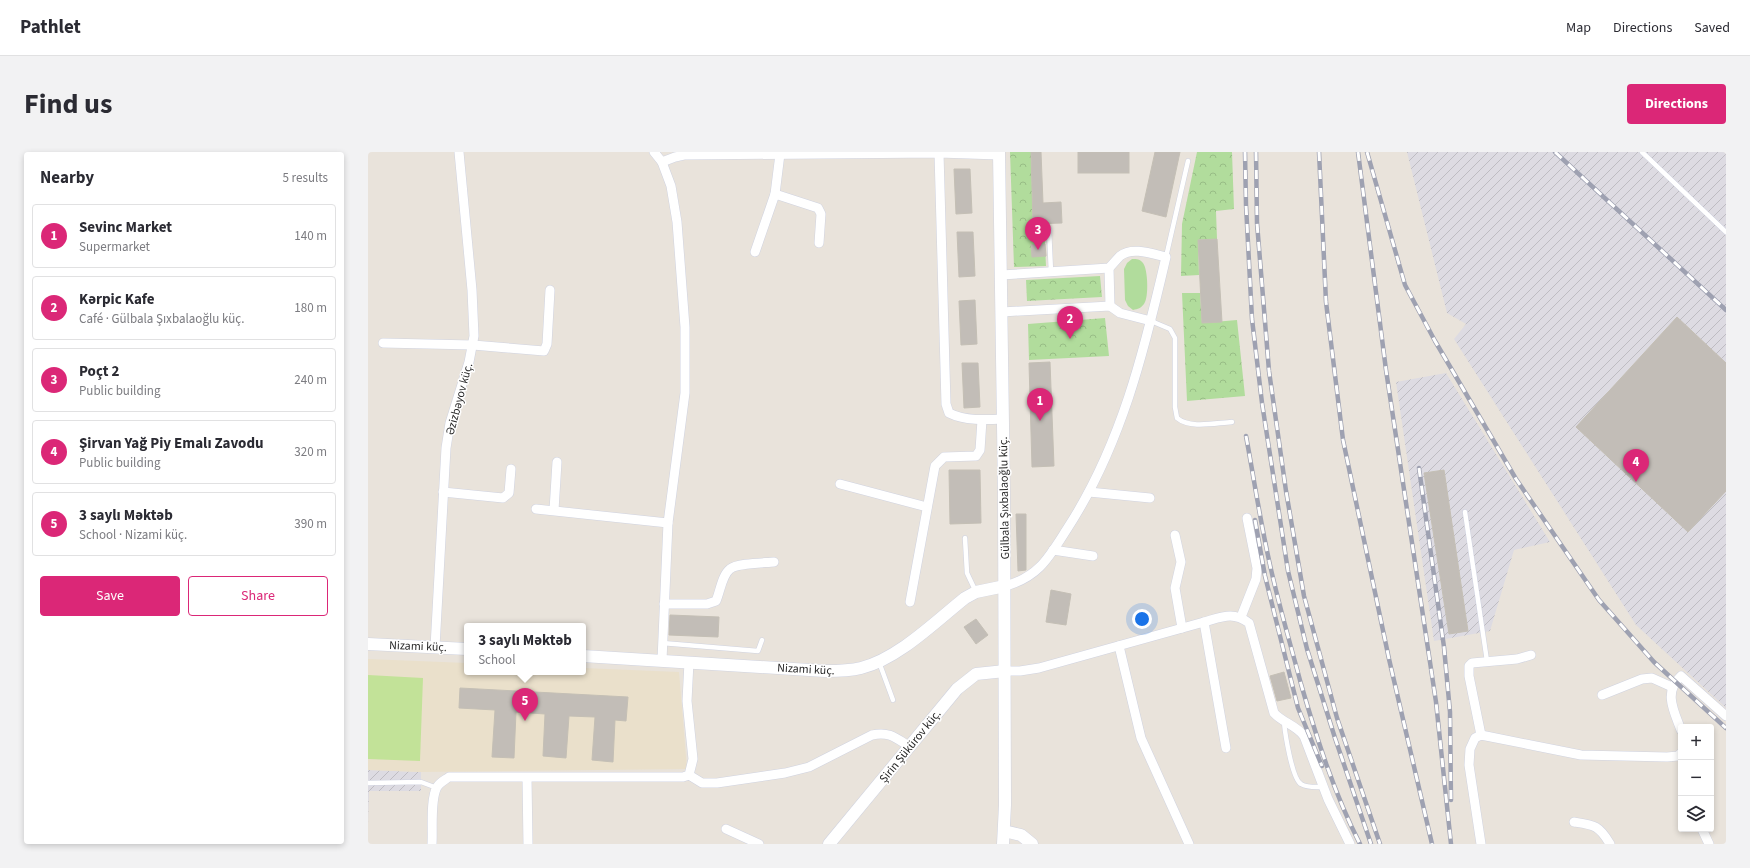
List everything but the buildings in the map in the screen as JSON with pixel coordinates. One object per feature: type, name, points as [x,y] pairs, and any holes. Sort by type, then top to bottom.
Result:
[{"type":"main road","name":"Gülbala Şıxbalaoğlu küç.","points":[[999,153],[1005,586],[1003,844]]},
{"type":"main road","name":"Nizami küç.","points":[[586,656],[831,671],[862,668],[880,662],[902,648],[965,598],[976,592],[1005,586]]},
{"type":"main road","name":"Nizami küç.","points":[[368,644],[464,649]]},
{"type":"main road","name":"Şirin Şükürov küç.","points":[[829,844],[956,689],[976,674],[1005,671]]},
{"type":"main road","points":[[1004,831],[1021,835],[1032,844]]},
{"type":"street","name":"Əzizbəyov küç.","points":[[435,647],[446,448],[450,423],[473,345],[473,298],[458,152]]},
{"type":"street","points":[[654,152],[662,162],[671,186],[677,222],[685,327],[685,393],[668,523],[662,660]]},
{"type":"street","points":[[940,153],[946,404],[949,413],[957,417],[982,420],[1003,419]]},
{"type":"street","points":[[662,162],[684,155],[999,153]]},
{"type":"street","points":[[755,252],[775,194],[780,154]]},
{"type":"street","points":[[775,194],[818,208],[821,214],[819,243]]},
{"type":"street","points":[[1001,275],[1109,268],[1121,255],[1132,252],[1146,252],[1166,257],[1152,321],[1127,406],[1113,442],[1089,492],[1053,550],[1041,566],[1030,576],[1020,582],[1005,586]]},
{"type":"street","points":[[1109,268],[1110,306]]},
{"type":"street","points":[[383,343],[473,345],[544,351],[547,344],[550,290]]},
{"type":"street","points":[[1002,312],[1110,306],[1120,313],[1152,321]]},
{"type":"street","points":[[910,602],[935,466],[944,458],[976,456],[980,450],[982,420]]},
{"type":"street","points":[[554,510],[557,462]]},
{"type":"street","points":[[444,492],[503,498],[509,493],[511,469]]},
{"type":"street","points":[[840,484],[927,507]]},
{"type":"street","points":[[1089,492],[1150,498]]},
{"type":"street","points":[[536,509],[668,523]]},
{"type":"street","points":[[1241,617],[1256,579],[1257,568],[1247,518]]},
{"type":"street","points":[[1175,534],[1181,562],[1175,588],[1182,628]]},
{"type":"street","points":[[1053,550],[1093,556]]},
{"type":"street","points":[[664,604],[707,604],[716,601],[726,574],[730,569],[736,566],[774,562]]},
{"type":"street","points":[[1005,671],[1020,671],[1039,668],[1204,622],[1228,616],[1241,617],[1249,623],[1274,713],[1284,722],[1300,730],[1304,736],[1323,787],[1350,844]]},
{"type":"street","points":[[1204,622],[1226,748]]},
{"type":"street","points":[[1119,646],[1141,738],[1189,844]]},
{"type":"street","points":[[1481,735],[1469,676],[1469,666],[1472,663],[1517,659],[1531,654]]},
{"type":"street","points":[[689,662],[687,701],[693,760],[689,775]]},
{"type":"street","points":[[1679,724],[1670,697],[1672,687],[1681,676],[1726,716]]},
{"type":"street","points":[[1602,695],[1642,679],[1652,678],[1672,687]]},
{"type":"street","points":[[432,844],[434,798],[437,788],[443,780],[449,778],[689,775],[702,783],[717,783],[785,773],[809,767],[872,735],[882,733],[891,735],[910,746]]},
{"type":"street","points":[[1481,844],[1469,765],[1470,749],[1475,738],[1481,735],[1581,755],[1678,756]]},
{"type":"street","points":[[527,778],[528,844]]},
{"type":"street","points":[[1574,822],[1594,825],[1602,831],[1610,844]]},
{"type":"street","points":[[726,829],[759,844]]},
{"type":"street","points":[[1703,832],[1709,844]]},
{"type":"lane","points":[[1642,152],[1726,232]]},
{"type":"lane","points":[[1166,257],[1188,161]]},
{"type":"lane","points":[[1049,229],[1051,272]]},
{"type":"lane","points":[[1152,321],[1170,329],[1175,338],[1176,418],[1189,424],[1232,422]]},
{"type":"lane","points":[[1465,512],[1487,661]]},
{"type":"lane","points":[[966,538],[966,573],[976,592]]},
{"type":"lane","points":[[662,643],[758,651],[762,640]]},
{"type":"lane","points":[[880,662],[894,700]]},
{"type":"lane","points":[[1284,722],[1289,754],[1297,780],[1301,784],[1307,786],[1323,787]]},
{"type":"lane","points":[[368,783],[421,782],[437,788]]},
{"type":"shaded area","points":[[1407,152],[1726,152],[1726,708],[1636,625],[1454,339],[1466,324],[1447,313]]},
{"type":"shaded area","points":[[1446,373],[1550,542],[1514,550],[1490,631],[1434,641],[1396,382]]},
{"type":"shaded area","points":[[368,659],[464,663],[464,675],[586,675],[586,668],[679,672],[687,769],[421,772],[368,770]]},
{"type":"shaded area","points":[[368,770],[421,772],[421,791],[369,791],[368,825]]},
{"type":"green space","points":[[1010,152],[1031,152],[1033,224],[1044,224],[1046,266],[1014,267]]},
{"type":"green space","points":[[1197,152],[1232,152],[1234,209],[1216,211],[1217,239],[1198,240],[1199,275],[1181,276],[1182,224]]},
{"type":"green space","points":[[1132,259],[1141,261],[1145,266],[1147,284],[1146,301],[1142,306],[1133,310],[1128,306],[1125,300],[1124,269],[1127,263]]},
{"type":"green space","points":[[1100,276],[1102,297],[1027,301],[1026,280]]},
{"type":"green space","points":[[1182,293],[1200,293],[1202,323],[1237,320],[1245,396],[1187,401]]},
{"type":"green space","points":[[1105,318],[1109,356],[1029,360],[1028,324]]},
{"type":"green space","points":[[368,675],[423,678],[420,761],[368,759]]},
{"type":"railway","points":[[1245,152],[1246,205],[1252,319],[1262,403],[1288,571],[1307,649],[1371,844]]},
{"type":"railway","points":[[1256,152],[1257,223],[1269,371],[1286,491],[1304,596],[1337,718],[1380,844]]},
{"type":"railway","points":[[1319,152],[1326,302],[1343,440],[1389,659],[1432,844]]},
{"type":"railway","points":[[1358,152],[1386,370],[1436,702],[1451,844]]},
{"type":"railway","points":[[1367,152],[1405,285],[1435,341],[1516,479],[1599,600],[1654,662],[1726,728]]},
{"type":"railway","points":[[1555,152],[1726,310]]},
{"type":"railway","points":[[1246,436],[1270,564],[1280,608],[1301,684],[1313,725],[1334,785],[1360,844]]},
{"type":"railway","points":[[1419,468],[1444,647],[1450,712],[1451,800]]},
{"type":"railway","points":[[1255,520],[1265,576],[1298,708],[1322,766]]},
{"type":"place","name":"Poçt 2","points":[[1038,250]]},
{"type":"place","name":"Kərpic Kafe","points":[[1070,339]]},
{"type":"place","name":"Sevinc Market","points":[[1040,421]]},
{"type":"place","name":"Şirvan Yağ Piy Emalı Zavodu","points":[[1636,482]]},
{"type":"place","name":"3 saylı Məktəb","points":[[525,721]]}]
